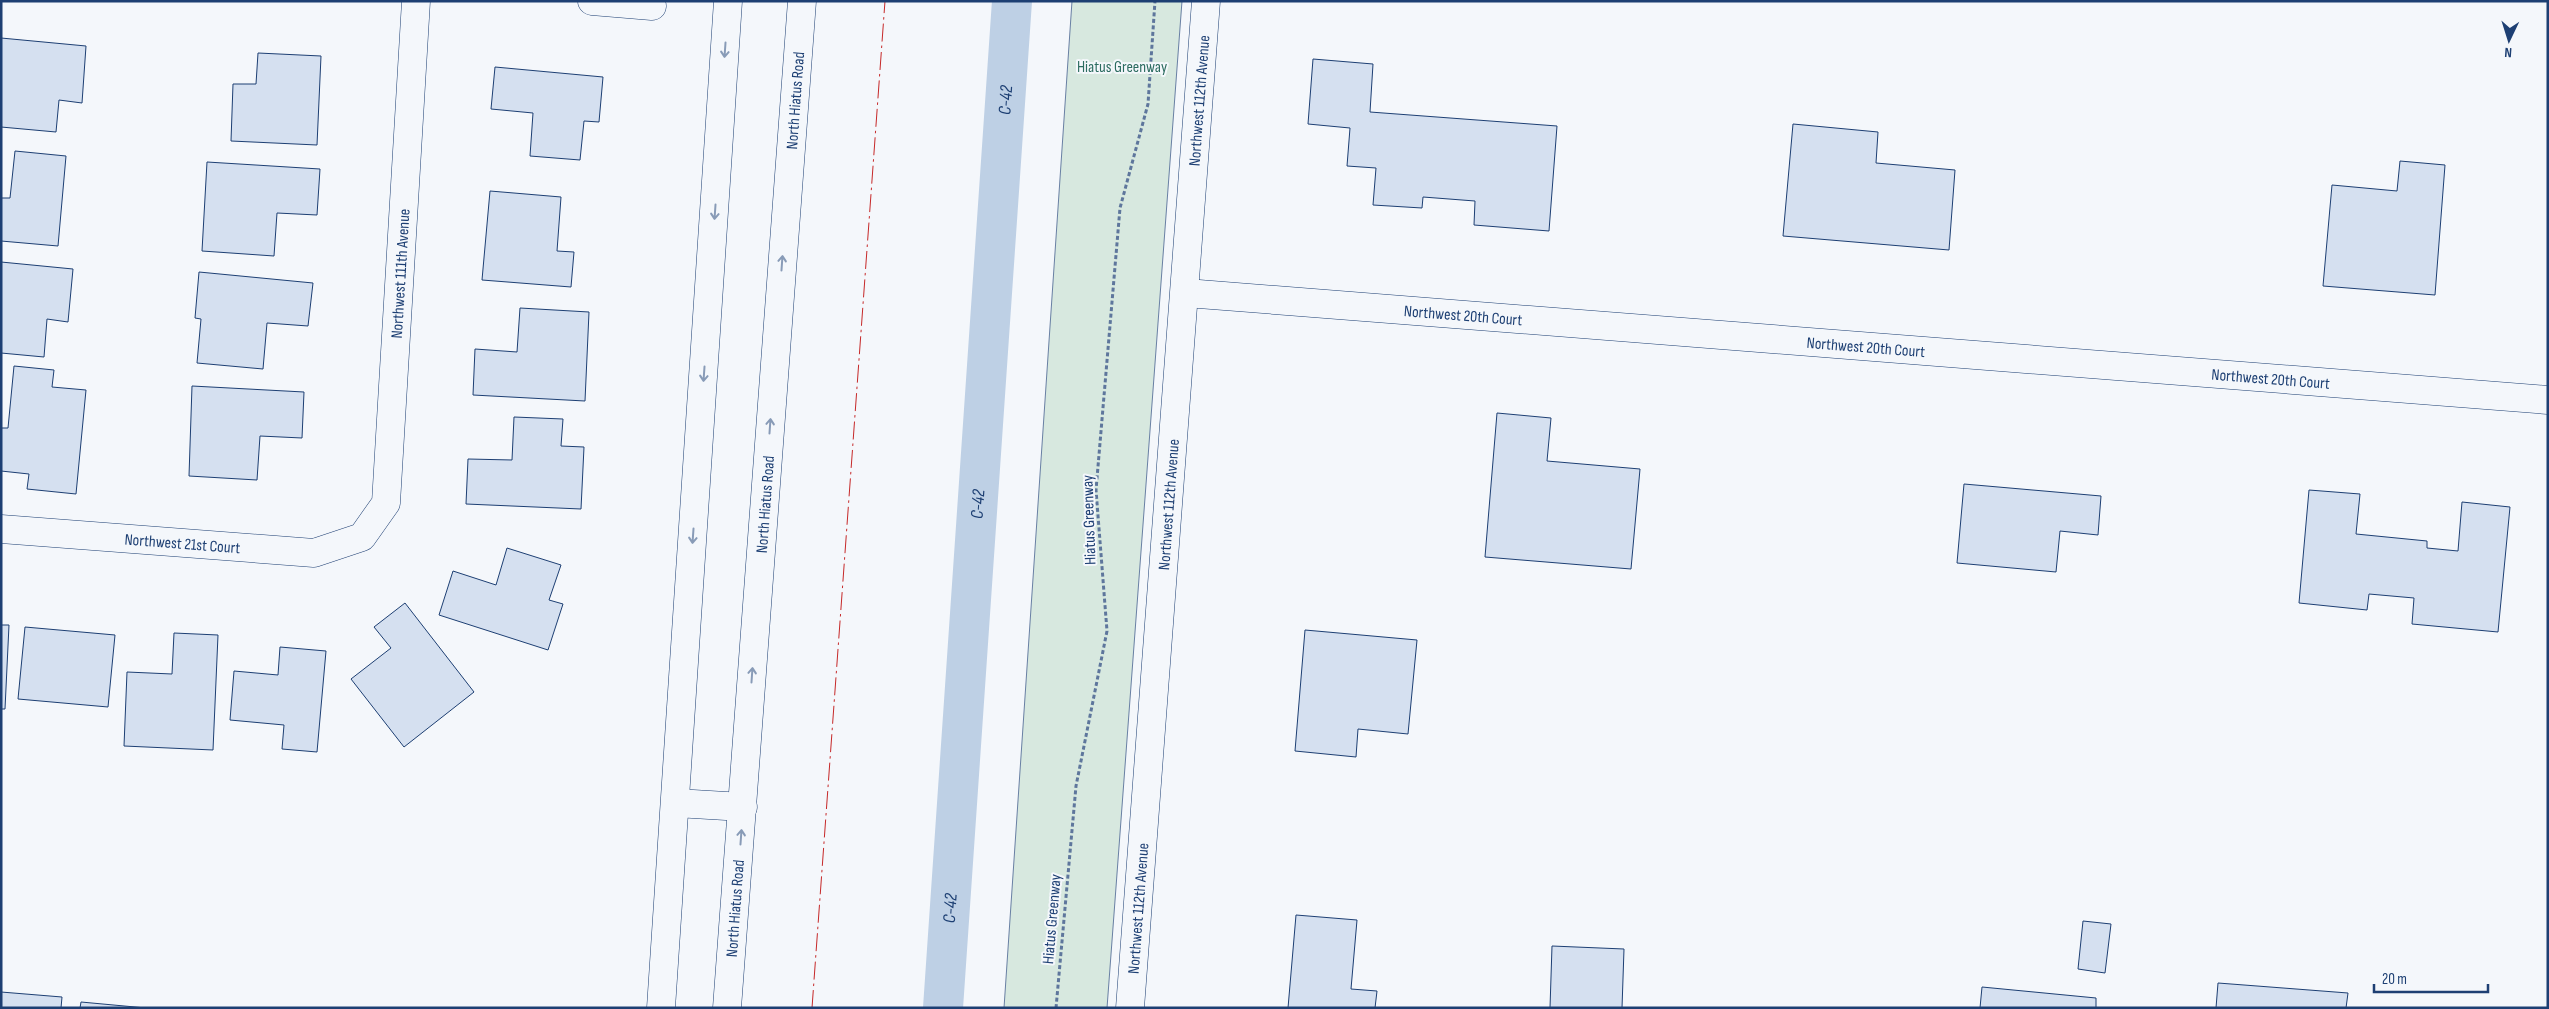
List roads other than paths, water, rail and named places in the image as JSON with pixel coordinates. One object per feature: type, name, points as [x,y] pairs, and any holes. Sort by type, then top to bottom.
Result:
[{"type":"street","name":"Northwest 111th Avenue","points":[[362,538],[386,503],[416,1]]},
{"type":"street","points":[[592,1],[652,6]]},
{"type":"street","points":[[660,1008],[676,803],[728,1]]},
{"type":"street","name":"North Hiatus Road","points":[[728,1008],[802,1]]},
{"type":"street","name":"Northwest 112th Avenue","points":[[1130,1008],[1186,292],[1206,1]]},
{"type":"street","name":"Northwest 20th Court","points":[[1186,292],[2548,400]]},
{"type":"street","name":"Northwest 21st Court","points":[[1,529],[314,553],[362,538]]},
{"type":"street","points":[[676,803],[743,807]]},
{"type":"waterway","name":"C-42","points":[[943,1008],[1012,1]]},
{"type":"park label","name":"Hiatus Greenway","points":[[1122,66]]}]
